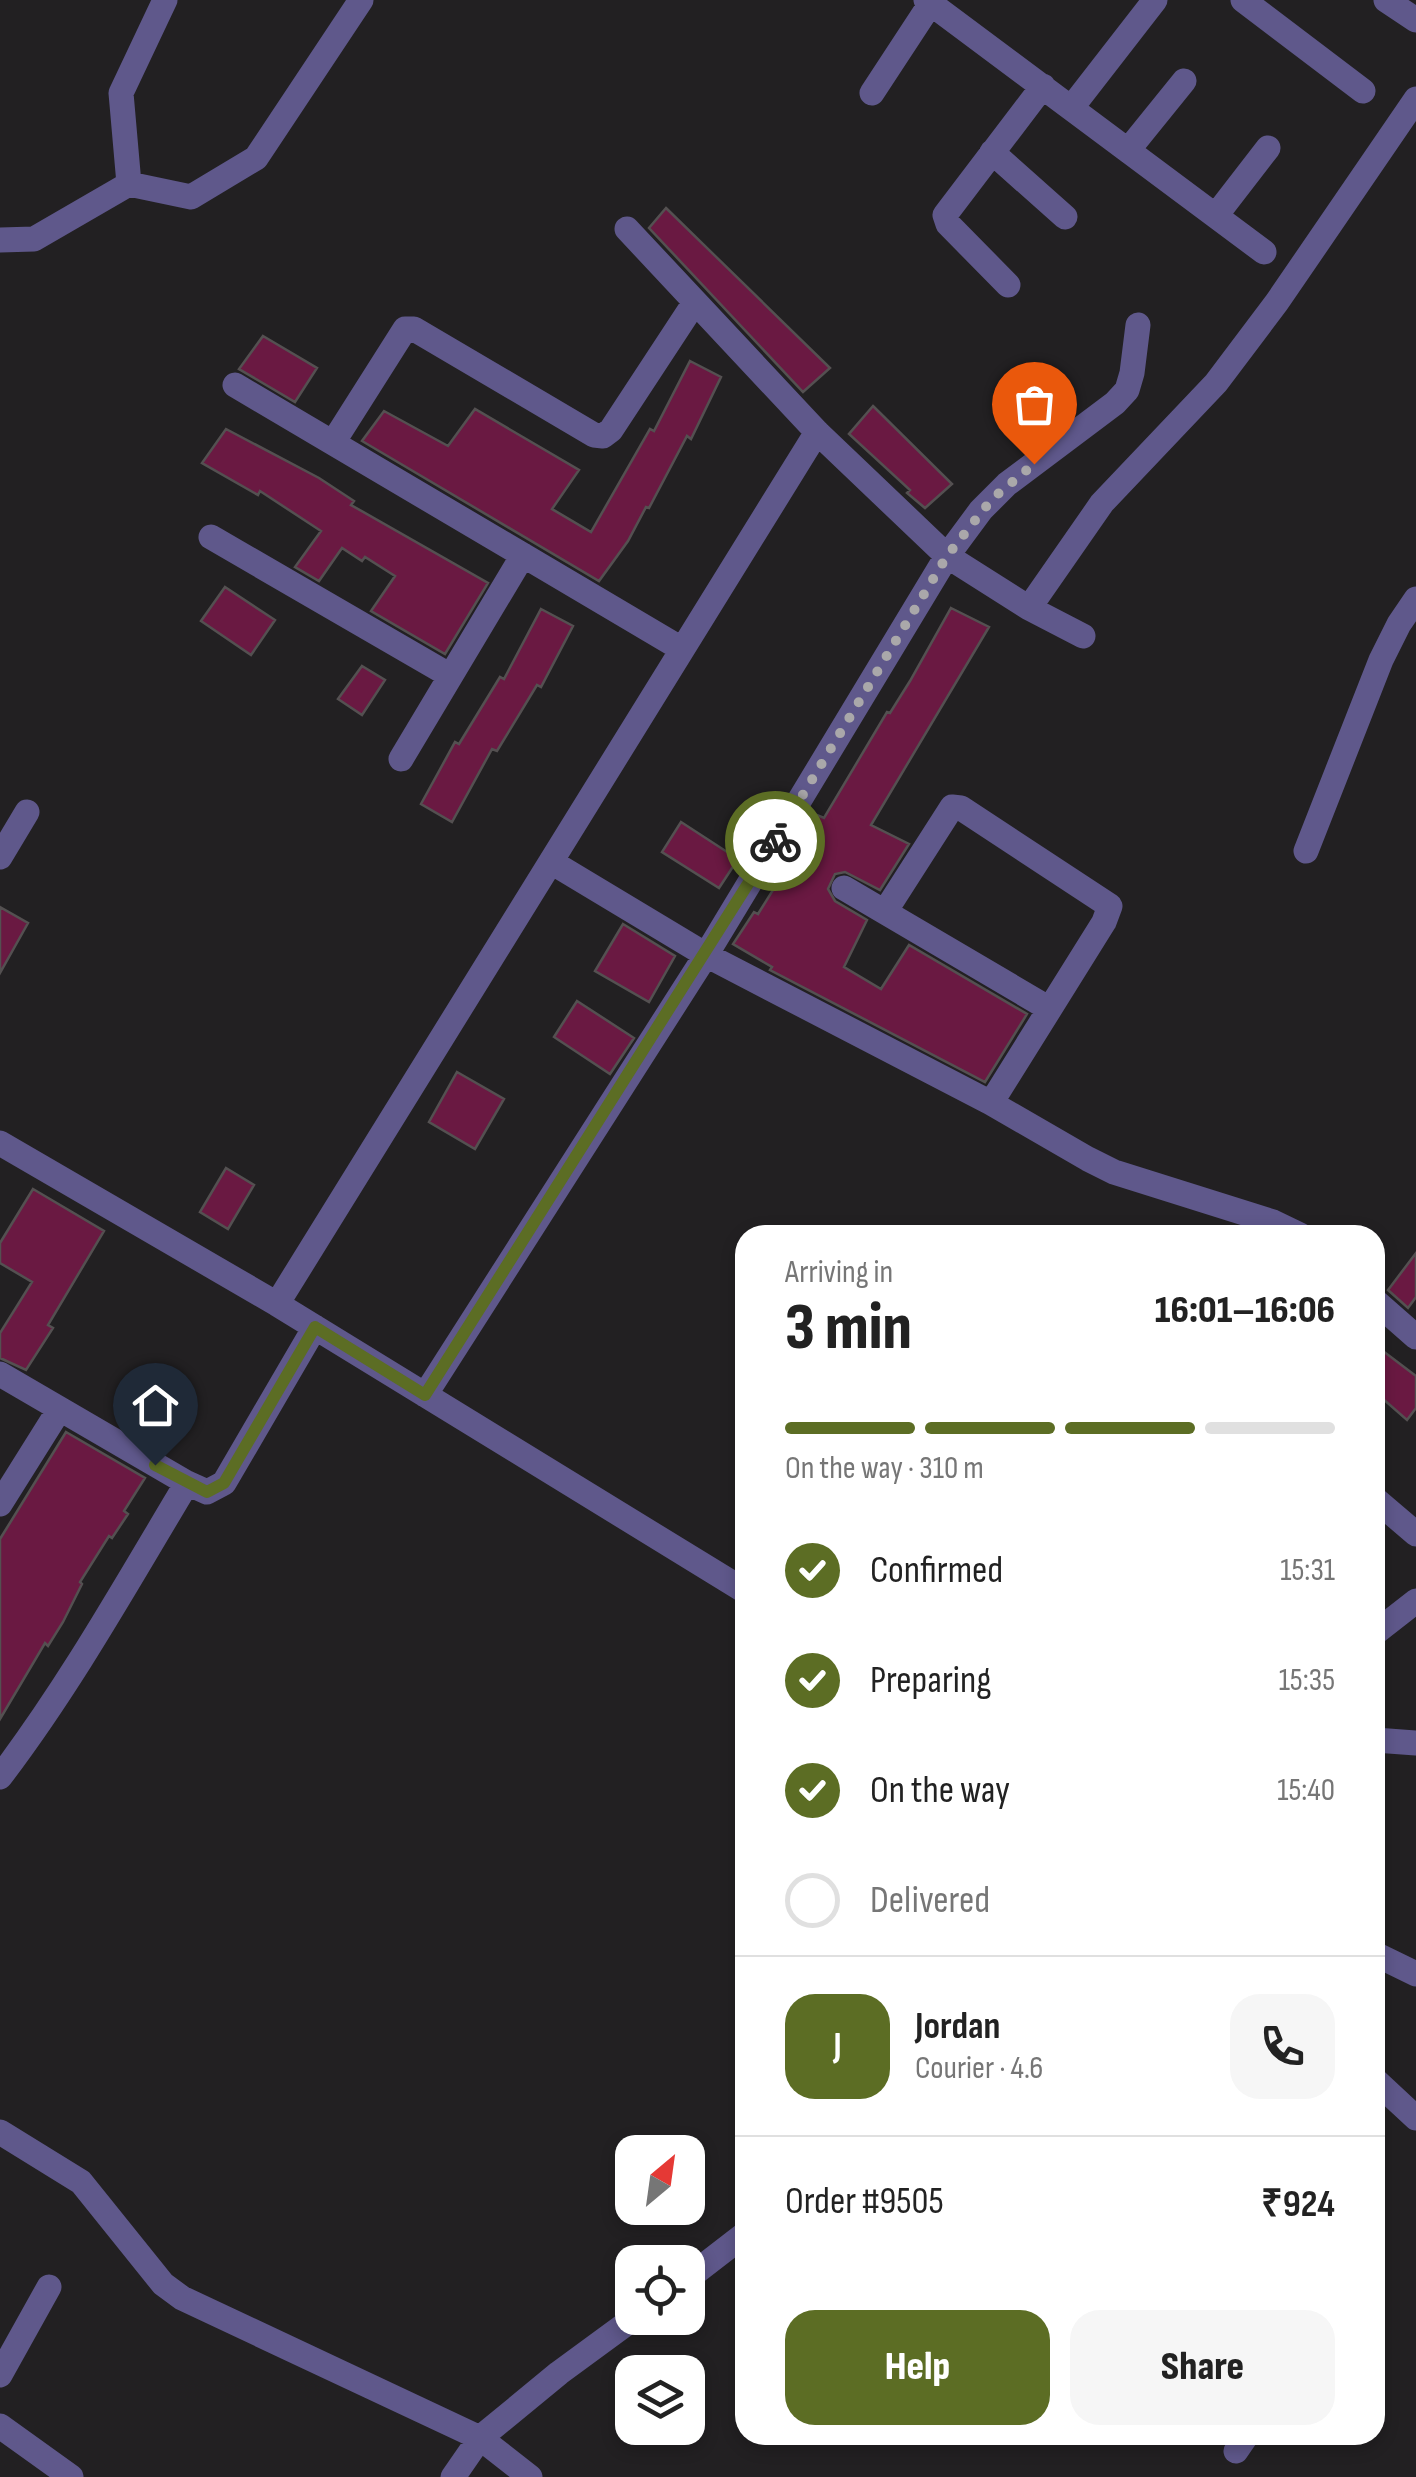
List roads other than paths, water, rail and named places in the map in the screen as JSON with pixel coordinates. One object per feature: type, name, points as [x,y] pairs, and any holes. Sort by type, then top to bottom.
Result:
[{"type":"street","points":[[129,184],[121,93],[165,0]]},
{"type":"street","points":[[0,240],[34,239],[129,184],[191,197],[256,158],[360,0]]},
{"type":"street","points":[[1072,107],[1155,0]]},
{"type":"street","points":[[1243,0],[1363,91]]},
{"type":"street","points":[[1386,0],[1416,20]]},
{"type":"street","points":[[872,92],[930,1],[1264,252]]},
{"type":"street","points":[[1130,150],[1184,81]]},
{"type":"street","points":[[1008,285],[946,220],[946,212],[1043,86]]},
{"type":"street","points":[[1029,608],[1102,503],[1193,409],[1246,343],[1416,99]]},
{"type":"street","points":[[1217,214],[1268,148]]},
{"type":"street","points":[[992,152],[1065,216]]},
{"type":"street","points":[[627,229],[817,432],[947,556],[1029,608],[1083,636]]},
{"type":"street","points":[[334,441],[405,329],[414,329],[594,435],[603,436],[612,430],[695,302]]},
{"type":"street","points":[[425,1395],[706,955],[947,556],[981,510],[1007,484],[1115,403],[1126,390],[1138,325]]},
{"type":"street","points":[[235,384],[680,648]]},
{"type":"street","points":[[277,1304],[817,432]]},
{"type":"street","points":[[211,537],[449,676]]},
{"type":"street","points":[[402,759],[524,555]]},
{"type":"street","points":[[1306,852],[1382,660],[1416,598]]},
{"type":"street","points":[[886,910],[952,807],[961,808],[1110,906],[1104,922],[991,1103]]},
{"type":"street","points":[[0,856],[27,812]]},
{"type":"street","points":[[552,863],[706,955],[991,1103],[1114,1172],[1279,1225]]},
{"type":"street","points":[[844,888],[1048,1008]]},
{"type":"street","points":[[0,1143],[277,1304],[735,1586]]},
{"type":"street","points":[[1385,1310],[1416,1337]]},
{"type":"street","points":[[0,1374],[207,1492],[224,1483],[315,1327]]},
{"type":"street","points":[[0,1504],[60,1410]]},
{"type":"street","points":[[0,1777],[46,1715],[187,1483]]},
{"type":"street","points":[[1385,1508],[1416,1534]]},
{"type":"street","points":[[1385,1625],[1416,1600]]},
{"type":"street","points":[[1385,1741],[1416,1743]]},
{"type":"street","points":[[1385,1959],[1416,1974]]},
{"type":"street","points":[[1385,2089],[1416,2118]]},
{"type":"street","points":[[0,2132],[82,2182],[163,2284],[182,2298],[480,2438],[530,2477]]},
{"type":"street","points":[[705,2265],[735,2242]]},
{"type":"street","points":[[0,2376],[50,2287]]},
{"type":"street","points":[[453,2477],[480,2438],[615,2332]]},
{"type":"street","points":[[0,2426],[71,2477]]}]
